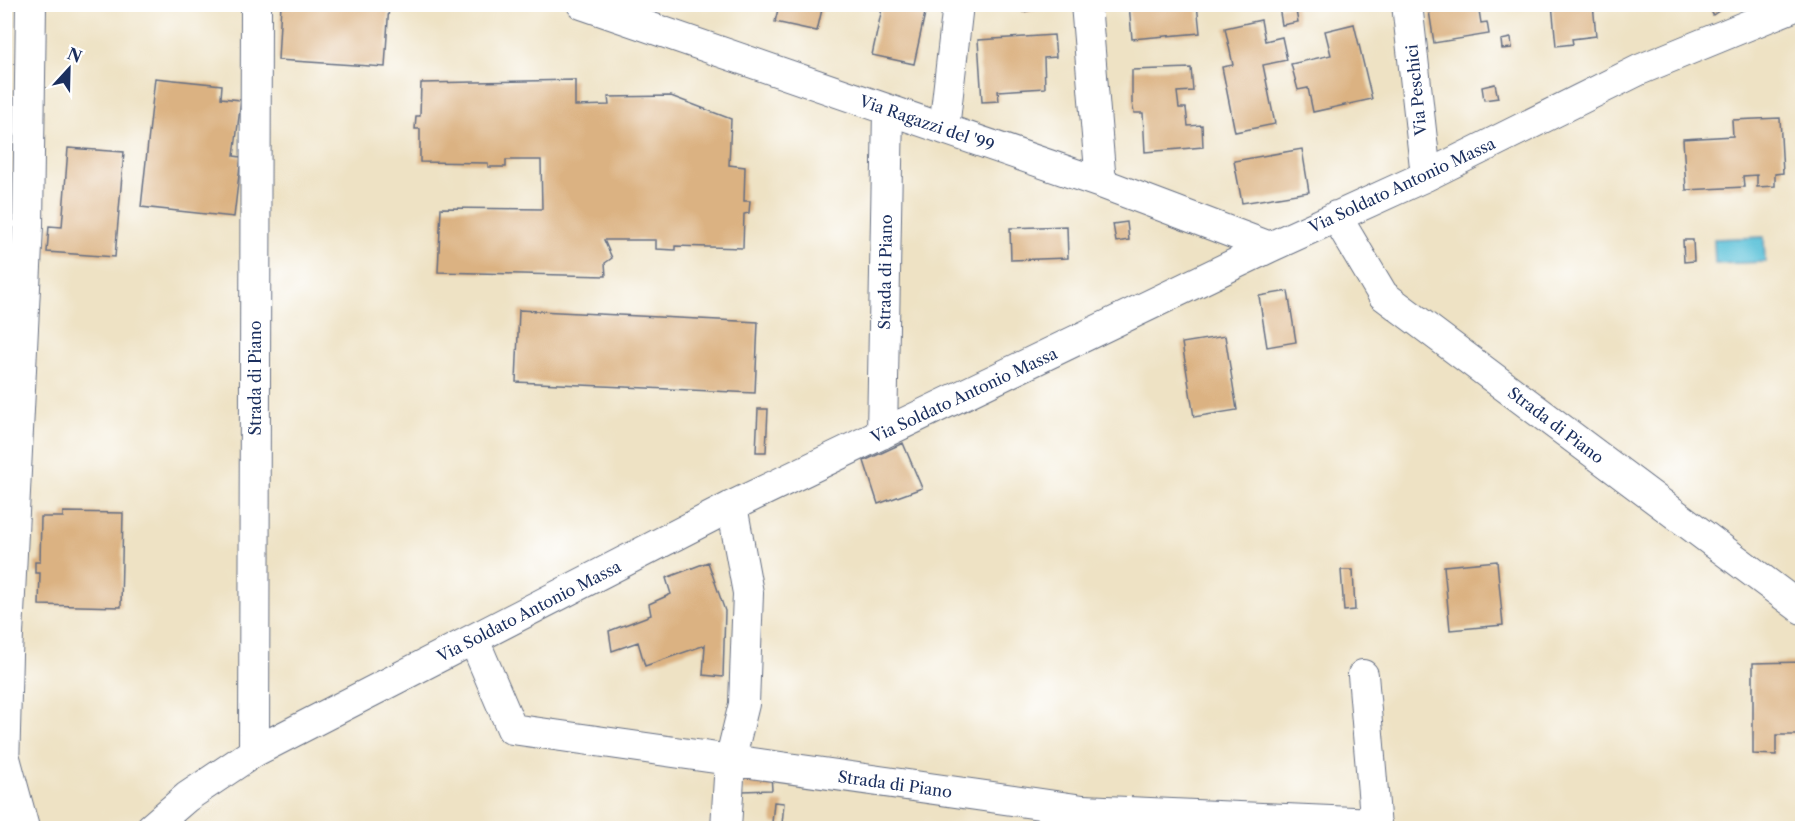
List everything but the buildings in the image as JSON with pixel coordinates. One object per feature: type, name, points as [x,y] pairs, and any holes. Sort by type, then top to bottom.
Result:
[{"type":"street","points":[[4,768],[16,228],[32,4]]},
{"type":"street","name":"Strada di Piano","points":[[254,752],[256,4]]},
{"type":"street","name":"Via Ragazzi del '99","points":[[582,4],[1101,183],[1270,247]]},
{"type":"street","points":[[944,129],[958,4]]},
{"type":"street","points":[[1086,4],[1101,183]]},
{"type":"street","name":"Via Peschici","points":[[1407,4],[1426,176]]},
{"type":"street","points":[[1801,4],[1803,16]]},
{"type":"street","name":"Via Soldato Antonio Massa","points":[[152,828],[187,797],[254,752],[732,506],[1270,247],[1426,176],[1639,70],[1801,4]]},
{"type":"street","name":"Strada di Piano","points":[[882,434],[888,110]]},
{"type":"street","name":"Strada di Piano","points":[[1336,216],[1383,295],[1803,609]]},
{"type":"street","points":[[726,828],[730,761],[744,704],[748,593],[732,506]]},
{"type":"street","name":"Strada di Piano","points":[[474,640],[512,729],[1083,810],[1376,826]]},
{"type":"street","points":[[1363,675],[1376,826]]},
{"type":"street","points":[[5,758],[24,828]]},
{"type":"water","points":[[1764,237],[1765,262],[1715,264],[1714,239]]}]
